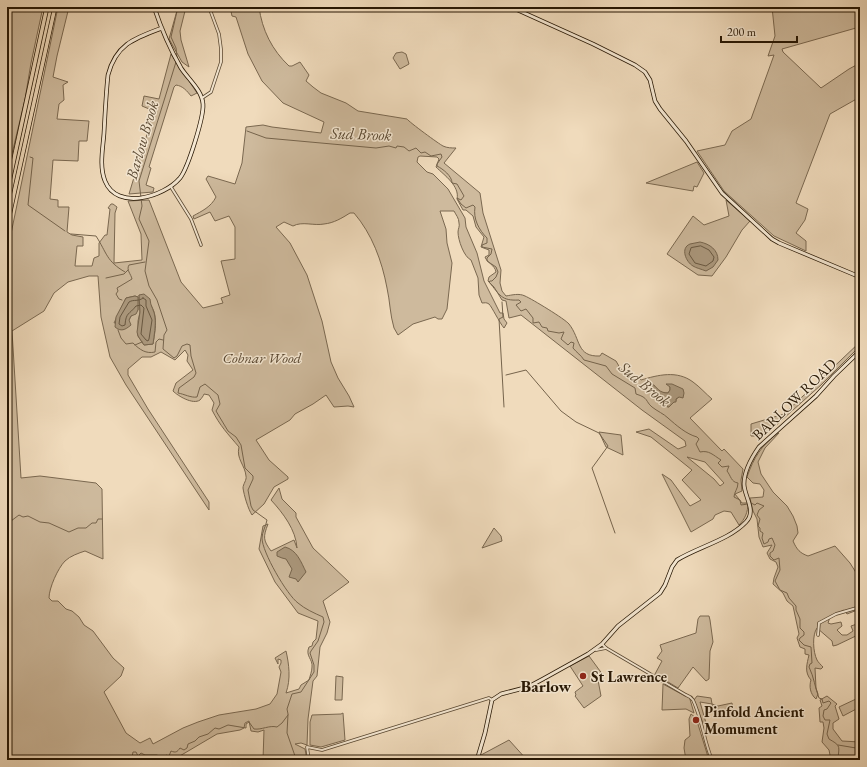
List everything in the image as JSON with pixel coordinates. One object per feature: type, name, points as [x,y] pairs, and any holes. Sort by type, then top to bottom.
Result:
[{"type":"highway","points":[[7,191],[47,7]]},
{"type":"highway","points":[[7,225],[55,7]]},
{"type":"main road","points":[[154,7],[175,56],[202,98],[203,111],[186,166],[181,176],[172,186],[157,194],[147,197],[125,198],[112,191],[103,174],[108,75],[112,63],[122,48],[136,38],[162,28]]},
{"type":"main road","points":[[511,7],[607,51],[635,65],[645,72],[650,80],[660,110],[689,146],[722,193],[772,239],[860,277]]},
{"type":"main road","name":"BARLOW ROAD","points":[[602,644],[624,621],[660,593],[672,567],[677,560],[732,532],[746,522],[750,515],[750,504],[745,490],[745,476],[750,462],[759,447],[816,396],[860,351]]},
{"type":"main road","points":[[477,760],[485,733],[492,700],[500,694],[528,687],[602,644]]},
{"type":"street","points":[[202,98],[210,92],[221,62],[219,34],[209,7]]},
{"type":"street","points":[[172,186],[191,219],[201,245]]},
{"type":"street","points":[[818,635],[819,624],[825,619],[860,606]]},
{"type":"street","points":[[602,644],[606,648],[690,696],[693,700],[712,760]]},
{"type":"street","points":[[594,650],[606,648]]},
{"type":"street","points":[[309,760],[308,746],[322,750],[489,698],[492,700]]},
{"type":"green space","points":[[7,7],[36,7],[36,9],[38,7],[43,7],[25,99],[7,175]]},
{"type":"green space","name":"Cobnar Wood","points":[[58,7],[69,7],[53,77],[68,82],[63,85],[64,100],[59,104],[57,119],[89,121],[87,141],[79,141],[78,161],[53,160],[50,199],[58,200],[58,207],[69,207],[67,232],[72,235],[83,237],[83,246],[77,246],[75,266],[92,266],[94,258],[99,256],[99,243],[105,235],[107,235],[110,209],[108,208],[111,204],[117,207],[115,213],[114,263],[142,260],[141,234],[128,201],[149,200],[181,282],[203,308],[223,303],[221,298],[230,295],[221,261],[235,259],[235,227],[229,216],[215,221],[210,212],[194,219],[193,216],[209,206],[216,197],[206,179],[208,176],[235,184],[242,163],[246,127],[263,125],[321,133],[324,122],[283,103],[262,81],[248,54],[236,17],[232,16],[230,7],[259,7],[265,32],[283,60],[289,66],[300,62],[309,75],[306,81],[321,93],[346,103],[358,111],[407,119],[443,146],[448,148],[456,148],[444,163],[480,193],[483,213],[501,270],[500,283],[502,291],[506,296],[516,294],[523,295],[566,321],[573,330],[580,346],[587,354],[592,356],[600,356],[602,353],[616,361],[620,368],[633,379],[638,377],[641,380],[667,375],[681,376],[693,382],[712,399],[690,418],[722,451],[724,449],[743,469],[741,480],[742,491],[735,494],[742,503],[748,503],[746,515],[739,525],[731,512],[724,511],[715,515],[713,519],[691,532],[662,474],[671,480],[690,506],[701,500],[682,480],[692,470],[651,437],[636,432],[649,429],[678,449],[686,446],[685,441],[642,410],[521,315],[509,318],[506,301],[502,300],[494,287],[488,281],[489,277],[496,272],[485,257],[489,255],[489,250],[481,247],[484,237],[476,227],[473,216],[466,210],[463,210],[457,199],[454,185],[436,167],[439,159],[437,157],[420,156],[418,157],[417,162],[427,172],[433,174],[448,189],[465,218],[466,227],[477,253],[484,281],[500,313],[503,313],[504,319],[507,323],[504,328],[489,304],[482,303],[479,295],[478,278],[471,260],[468,258],[460,244],[458,235],[459,221],[454,211],[440,211],[446,229],[447,243],[452,263],[447,309],[442,319],[435,317],[413,324],[398,335],[394,328],[387,288],[379,258],[366,230],[354,213],[350,213],[338,220],[328,223],[300,224],[293,226],[284,222],[276,227],[290,243],[307,275],[322,321],[331,362],[354,407],[334,407],[326,395],[295,414],[290,420],[256,440],[269,460],[288,477],[288,479],[274,487],[264,504],[252,515],[243,486],[246,478],[238,451],[239,447],[224,430],[215,416],[212,410],[214,403],[209,395],[204,394],[200,400],[190,401],[173,391],[176,383],[193,370],[187,361],[188,355],[185,350],[175,360],[161,352],[151,357],[142,357],[128,369],[128,375],[148,409],[209,502],[209,510],[126,385],[110,357],[101,317],[98,276],[89,276],[68,282],[54,293],[44,311],[12,331],[21,478],[40,476],[96,483],[102,489],[103,559],[85,551],[67,559],[62,564],[54,578],[49,598],[52,601],[58,601],[66,609],[72,611],[79,617],[84,625],[93,631],[113,658],[124,668],[121,676],[104,692],[126,733],[140,743],[150,738],[153,744],[198,722],[219,715],[256,709],[270,704],[277,694],[281,672],[279,667],[281,660],[278,659],[278,664],[275,658],[286,651],[289,682],[286,693],[299,689],[301,685],[309,680],[312,664],[308,655],[308,650],[316,639],[318,621],[298,613],[275,582],[259,549],[263,526],[268,524],[265,532],[265,538],[266,544],[271,551],[294,540],[297,548],[291,528],[280,510],[271,500],[279,488],[282,499],[296,513],[296,517],[313,548],[349,582],[323,601],[330,622],[327,633],[320,647],[317,676],[313,681],[308,719],[307,745],[301,743],[295,744],[305,749],[307,760],[263,760],[264,730],[258,732],[251,731],[249,721],[245,723],[244,728],[217,734],[173,760],[7,760],[7,253]],"holes":[[[139,295],[148,302],[154,312],[156,323],[153,344],[144,345],[138,336],[138,321],[140,312]],[[135,296],[138,297],[138,310],[129,320],[114,323],[126,298]],[[654,385],[663,393],[668,393],[670,387],[679,397],[669,407],[664,406],[652,396],[652,387]],[[687,457],[705,462],[724,483],[720,486],[714,479]]]},
{"type":"green space","points":[[178,7],[186,7],[180,31],[181,40],[189,67],[182,62],[169,39]]},
{"type":"green space","points":[[772,7],[860,7],[860,25],[856,28],[782,49],[783,52],[821,88],[860,63],[860,97],[830,114],[796,203],[808,209],[805,220],[796,233],[806,241],[806,251],[774,236],[724,191],[697,151],[725,145],[732,131],[751,119],[774,55],[768,56],[775,36]]},
{"type":"green space","points":[[402,52],[406,54],[409,64],[400,69],[393,58],[396,53]]},
{"type":"green space","points":[[171,54],[197,93],[191,96],[181,86],[176,85],[174,87],[149,167],[151,168],[146,185],[154,188],[153,192],[129,194],[154,111],[142,106],[144,96],[159,99]]},
{"type":"green space","points":[[697,162],[704,173],[697,187],[694,186],[693,191],[646,183]]},
{"type":"green space","points":[[726,200],[750,221],[742,230],[726,257],[712,276],[698,275],[667,254],[693,216],[704,225],[729,216]]},
{"type":"green space","points":[[860,342],[860,346],[821,385],[764,436],[751,436],[751,424],[784,414]]},
{"type":"green space","points":[[599,432],[621,435],[623,455],[606,447]]},
{"type":"green space","points":[[778,433],[765,448],[758,462],[761,474],[773,492],[787,506],[793,516],[798,533],[793,541],[796,547],[799,551],[808,556],[835,546],[850,563],[860,579],[860,609],[847,614],[844,610],[830,617],[828,623],[831,624],[841,622],[842,626],[837,630],[842,635],[847,635],[853,631],[851,626],[857,624],[860,625],[860,634],[833,646],[832,641],[817,628],[815,631],[815,653],[817,660],[823,667],[821,669],[815,668],[816,688],[818,694],[816,699],[811,692],[811,680],[807,674],[809,655],[805,654],[805,649],[800,647],[797,638],[799,634],[793,606],[787,601],[783,593],[773,584],[778,567],[776,562],[770,559],[767,553],[772,545],[763,547],[759,537],[757,519],[753,511],[750,498],[763,497],[764,490],[760,484],[753,483],[747,477],[759,452]]},
{"type":"green space","points":[[494,528],[501,536],[502,541],[482,548]]},
{"type":"green space","points":[[700,616],[709,616],[710,620],[713,642],[710,651],[709,679],[706,681],[693,667],[678,688],[655,674],[662,661],[657,658],[662,651],[660,645],[696,633],[698,619]]},
{"type":"green space","points":[[589,656],[603,675],[598,680],[601,696],[584,708],[575,696],[575,692],[583,686],[570,666]]},
{"type":"green space","points":[[336,676],[343,677],[342,700],[335,700]]},
{"type":"green space","points":[[663,684],[685,696],[689,696],[694,713],[686,709],[662,710]]},
{"type":"green space","points":[[697,696],[711,698],[712,704],[700,702],[706,723],[703,723],[694,700]]},
{"type":"green space","points":[[827,696],[837,704],[835,706],[839,719],[833,723],[833,729],[842,741],[860,742],[860,760],[831,760],[829,750],[822,742],[824,728],[823,722],[820,722],[819,708],[822,706],[820,700]]},
{"type":"green space","points":[[856,699],[860,707],[843,716],[839,707]]},
{"type":"green space","points":[[732,703],[733,710],[716,716],[712,704],[718,706]]},
{"type":"green space","points":[[343,713],[345,740],[321,747],[310,745],[310,722],[312,715]]},
{"type":"green space","points":[[691,714],[696,718],[694,719],[697,721],[709,760],[686,760],[684,748],[685,740],[690,736],[689,719]]},
{"type":"green space","points":[[509,740],[527,760],[480,760],[481,755]]},
{"type":"water","points":[[700,242],[713,248],[718,256],[718,260],[713,267],[706,271],[690,264],[685,255],[685,249],[687,246]]},
{"type":"water","points":[[144,294],[150,299],[155,315],[155,324],[153,344],[144,345],[137,332],[140,312],[139,295]]},
{"type":"water","points":[[135,296],[138,297],[138,310],[129,320],[131,325],[123,330],[117,329],[115,327],[116,317],[126,298]]},
{"type":"water","points":[[651,383],[665,393],[668,393],[670,390],[670,387],[666,384],[672,384],[683,389],[683,398],[679,397],[676,399],[676,402],[669,407],[664,406],[652,396],[653,392],[650,385]]},
{"type":"water","points":[[285,547],[296,554],[306,572],[298,582],[296,579],[289,577],[292,569],[286,559],[277,556],[277,552]]},
{"type":"waterway","name":"Barlow Brook","points":[[177,57],[176,48],[171,37],[178,7]]},
{"type":"waterway","name":"Barlow Brook","points":[[176,62],[139,181],[142,206],[139,219],[149,241],[145,271],[149,286],[157,300],[167,330],[164,335],[163,349],[174,358],[177,356],[182,346],[187,344],[190,345],[191,356],[196,373],[194,377],[179,388],[178,393],[197,397],[200,387],[205,384],[218,395],[220,404],[216,411],[228,431],[236,437],[241,445],[245,468],[253,476],[248,490],[251,506],[253,510],[267,520],[262,538],[270,563],[293,598],[304,607],[323,617],[324,622],[318,641],[310,653],[314,665],[314,672],[301,692],[292,694],[287,709],[287,733],[295,756],[298,760]]},
{"type":"waterway","name":"Sud Brook","points":[[247,131],[266,138],[376,148],[389,146],[396,148],[397,146],[404,147],[409,151],[416,148],[421,153],[425,152],[431,156],[441,154],[442,157],[437,166],[449,175],[452,183],[457,184],[464,196],[461,200],[457,198],[466,208],[473,205],[475,207],[477,224],[487,238],[487,243],[482,245],[482,247],[492,249],[487,261],[496,267],[498,272],[496,277],[489,282],[499,294],[504,298],[519,300],[521,302],[516,305],[521,311],[526,309],[533,318],[533,323],[539,322],[542,327],[547,328],[548,331],[559,333],[564,332],[561,339],[568,345],[571,342],[574,343],[573,348],[584,360],[606,366],[612,374],[635,388],[636,394],[645,398],[652,407],[665,415],[685,432],[697,437],[699,439],[696,444],[700,452],[708,452],[721,460],[718,463],[722,467],[729,466],[727,471],[732,480],[738,483],[734,497],[740,500],[741,505],[748,504]]},
{"type":"waterway","points":[[30,157],[33,158],[28,205],[65,231]]},
{"type":"waterway","points":[[71,234],[96,236],[110,260],[125,272]]},
{"type":"waterway","points":[[122,300],[119,299],[116,294],[118,291],[117,288],[132,279],[128,270],[129,265],[145,262]]},
{"type":"waterway","points":[[106,278],[124,274],[128,270]]},
{"type":"waterway","points":[[502,302],[503,317],[499,319],[504,407]]},
{"type":"waterway","points":[[118,330],[121,338],[126,344],[133,343],[146,352],[155,352],[156,342],[159,339],[163,340]]},
{"type":"waterway","points":[[135,345],[142,342]]},
{"type":"waterway","points":[[506,375],[526,370],[561,411],[576,422],[599,433],[608,446],[592,468],[615,533]]},
{"type":"waterway","name":"Sud Brook","points":[[751,503],[755,505],[757,503],[764,506],[759,510],[757,515],[760,519],[758,526],[760,531],[763,533],[762,538],[764,544],[772,538],[775,545],[773,551],[770,553],[770,556],[774,560],[779,558],[780,570],[775,581],[780,590],[787,593],[789,598],[796,606],[800,619],[800,628],[804,632],[804,635],[799,640],[804,645],[811,647],[812,663],[809,667],[819,698],[822,699],[823,703],[829,701],[831,703],[827,709],[824,710],[823,716],[825,720],[830,720],[827,734],[829,739],[838,746],[838,757],[841,759],[840,760]]},
{"type":"waterway","points":[[7,524],[19,515],[23,517],[28,516],[40,522],[49,523],[69,532],[78,528],[86,528],[92,523],[96,523],[98,519],[102,519]]},
{"type":"waterway","points":[[125,760],[132,757],[133,752],[136,752],[138,756],[141,753],[145,755],[157,755],[164,759],[166,755],[169,756],[171,751],[176,752],[180,748],[184,750],[187,748],[188,744],[195,741],[199,737],[208,734],[215,728],[219,729],[228,725],[246,728],[246,724],[249,722],[254,729],[277,727],[288,715]]},
{"type":"waterway","points":[[838,745],[860,750]]},
{"type":"place","name":"St Lawrence","points":[[583,676]]},
{"type":"place","name":"Pinfold Ancient Momument","points":[[696,720]]},
{"type":"district","name":"Barlow","points":[[546,686]]}]
